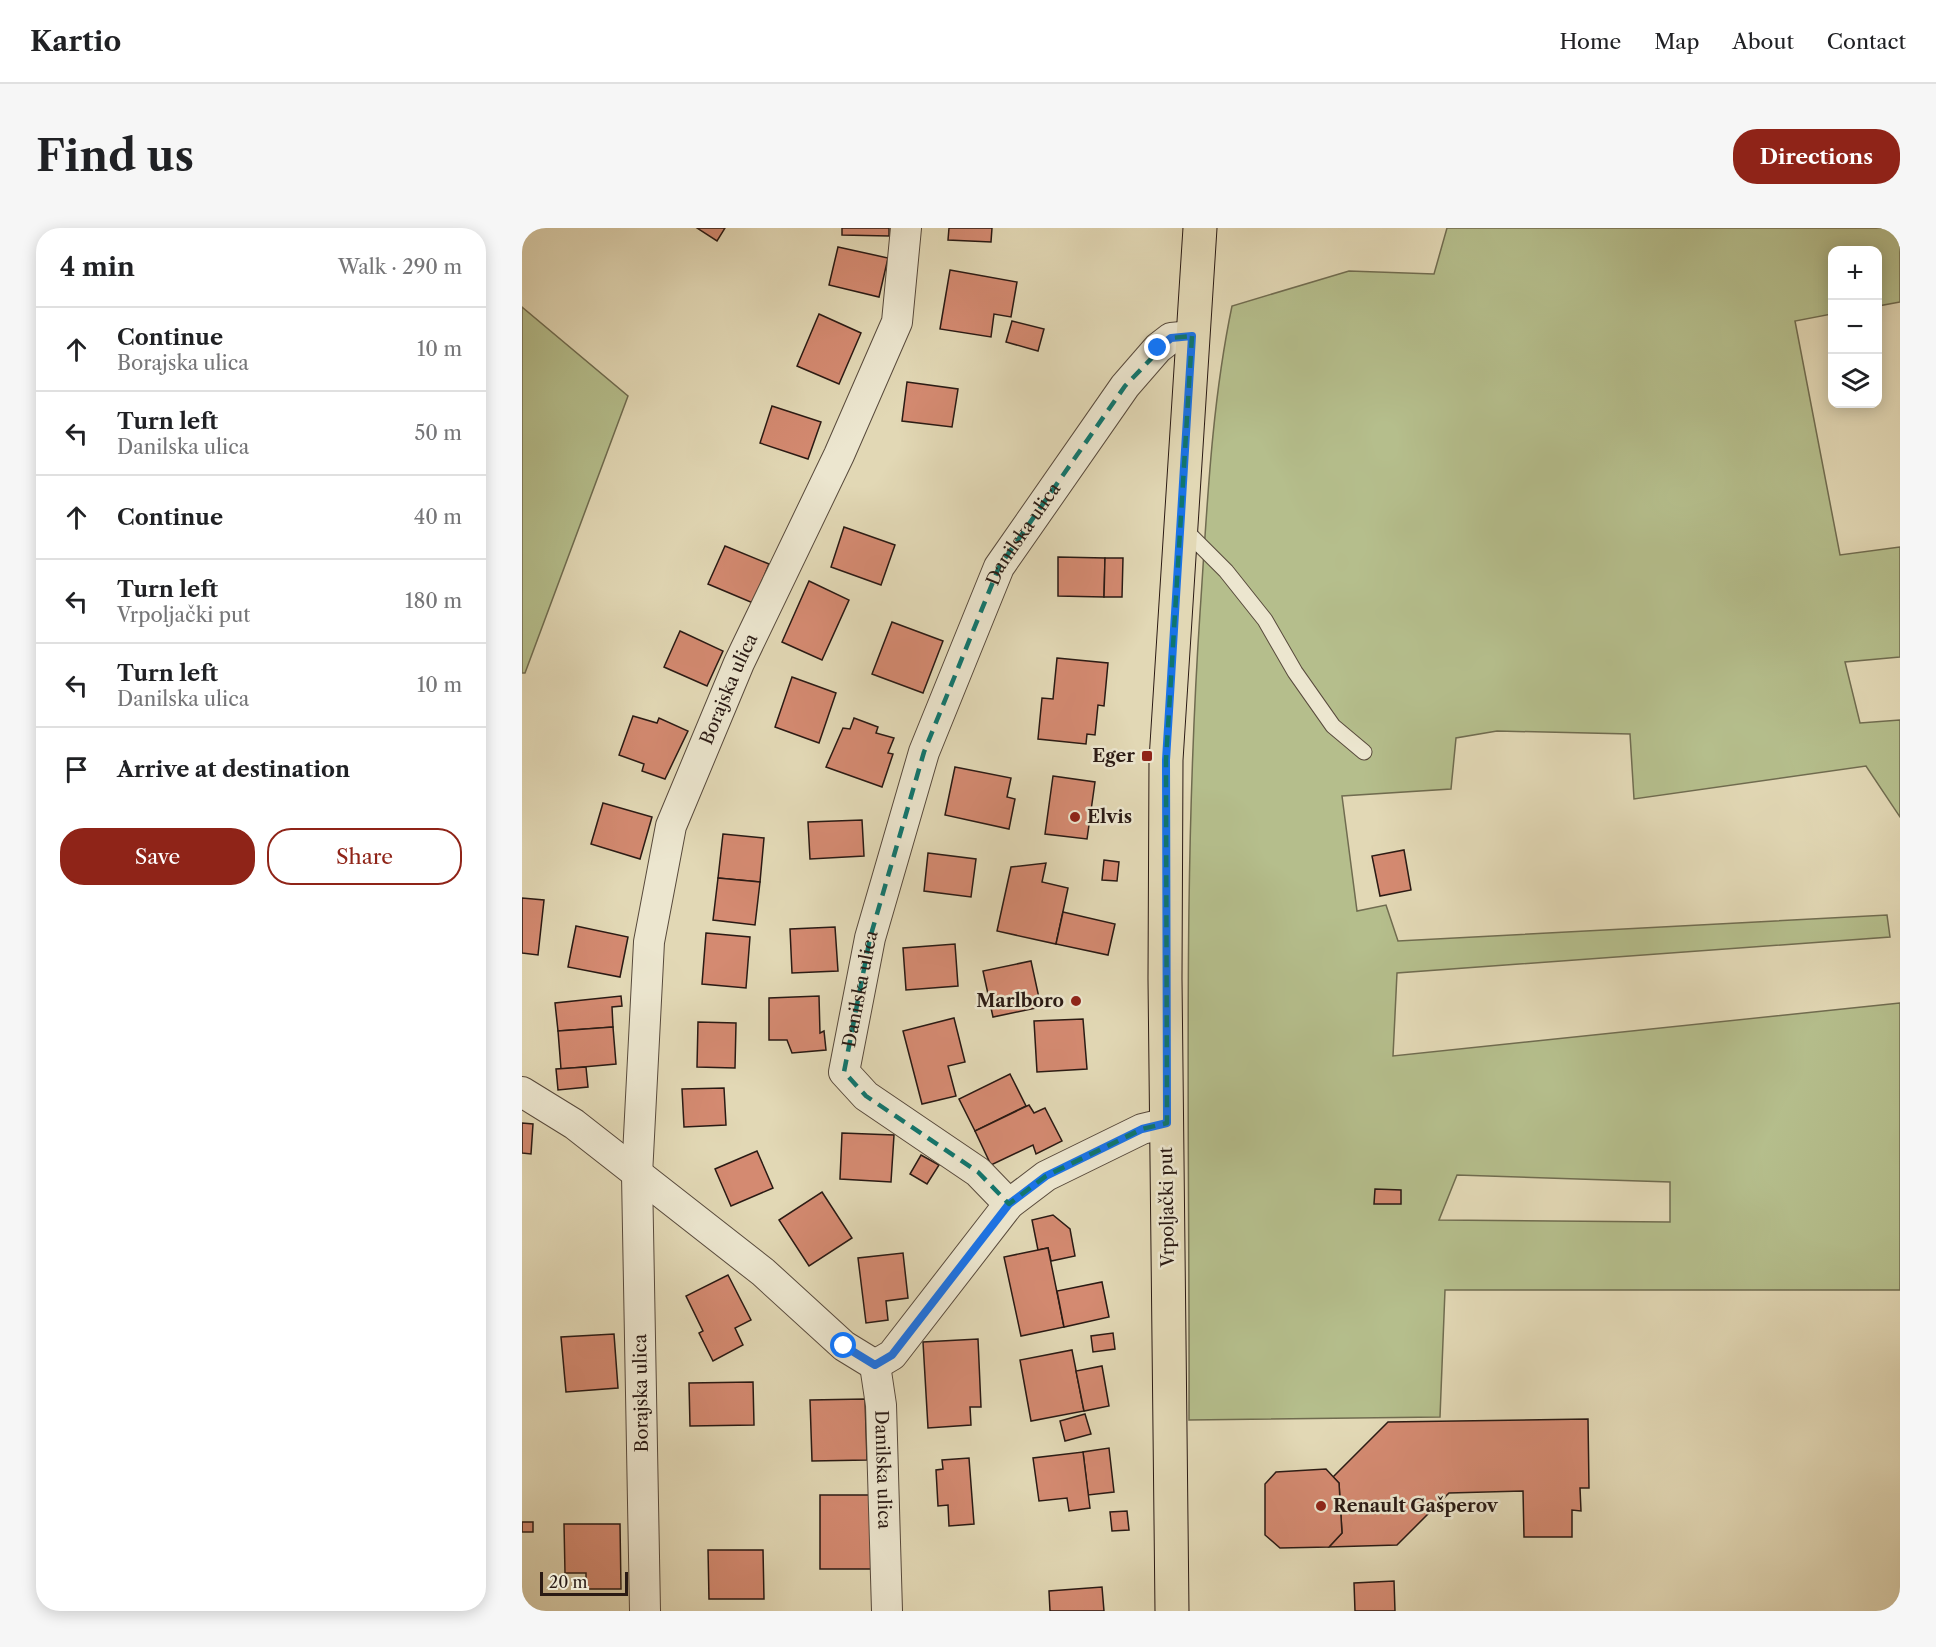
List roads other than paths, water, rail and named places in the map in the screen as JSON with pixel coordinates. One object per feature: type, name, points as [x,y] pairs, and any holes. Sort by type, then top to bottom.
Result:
[{"type":"main road","name":"Vrpoljački put","points":[[1172,1611],[1166,760],[1200,228]]},
{"type":"street","name":"Borajska ulica","points":[[645,1611],[637,1175],[649,942],[671,826],[739,663],[839,455],[897,322],[906,228]]},
{"type":"street","name":"Danilska ulica","points":[[1009,1204],[978,1172],[866,1096],[844,1072],[870,938],[924,752],[999,567],[1125,386],[1171,338],[1192,336]]},
{"type":"street","points":[[522,1092],[574,1124],[763,1272],[844,1346],[875,1365],[892,1355],[1009,1204],[1046,1176],[1142,1129],[1167,1123]]},
{"type":"street","name":"Danilska ulica","points":[[875,1365],[882,1405],[887,1611]]},
{"type":"lane","points":[[1180,525],[1226,571],[1265,620],[1295,672],[1332,726],[1364,752]]},
{"type":"place","name":"Eger","points":[[1147,756]]},
{"type":"place","name":"Elvis","points":[[1075,817]]},
{"type":"place","name":"Marlboro","points":[[1076,1001]]},
{"type":"place","name":"Renault Gašperov","points":[[1321,1506]]}]
